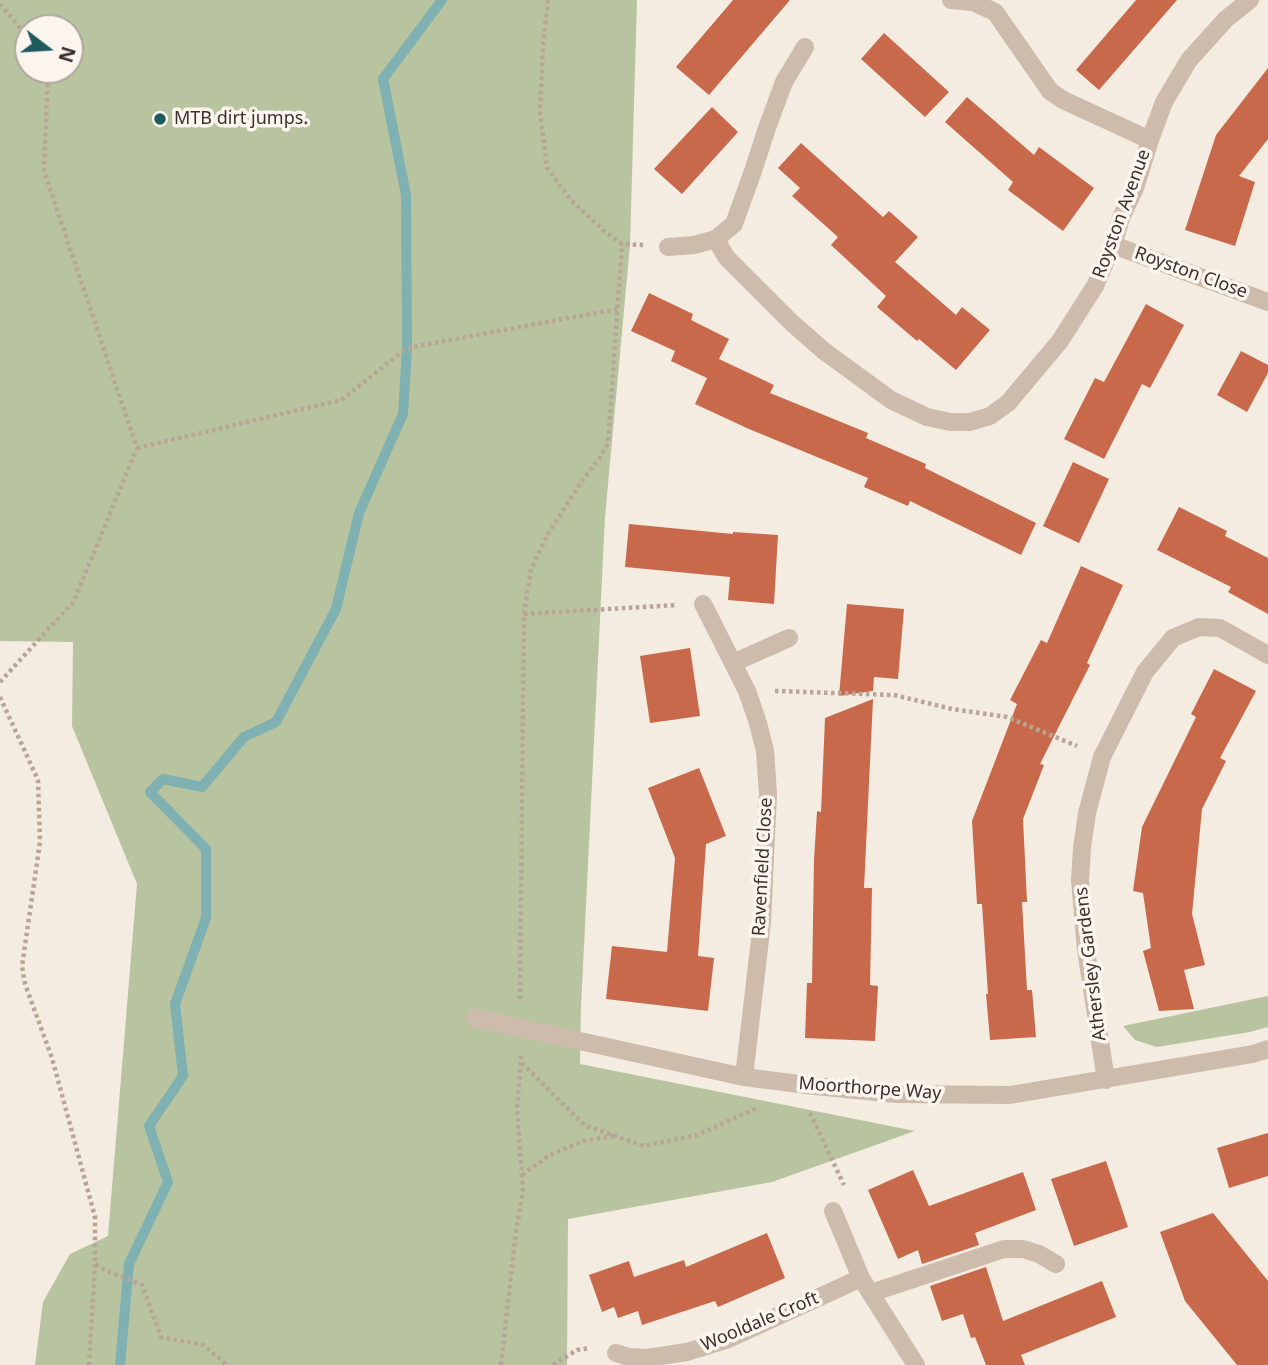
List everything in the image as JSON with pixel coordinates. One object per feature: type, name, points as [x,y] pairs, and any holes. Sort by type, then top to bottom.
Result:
[{"type":"street","points":[[951,0],[973,2],[995,12],[1049,91],[1150,140]]},
{"type":"street","name":"Royston Avenue","points":[[716,239],[726,257],[792,323],[824,351],[891,400],[927,417],[950,422],[970,422],[990,416],[1008,403],[1060,341],[1095,286],[1135,187],[1164,102],[1189,60],[1226,19],[1250,0]]},
{"type":"street","points":[[668,247],[694,245],[716,239],[734,224],[784,82],[805,47]]},
{"type":"street","name":"Royston Close","points":[[1113,245],[1268,302]]},
{"type":"street","name":"Ravenfield Close","points":[[703,604],[747,691],[765,751],[768,794],[762,922],[744,1077]]},
{"type":"street","name":"Athersley Gardens","points":[[1106,1080],[1086,950],[1080,880],[1087,813],[1102,757],[1145,671],[1173,638],[1199,626],[1220,628],[1268,655]]},
{"type":"street","points":[[733,663],[789,638]]},
{"type":"street","name":"Moorthorpe Way","points":[[475,1018],[744,1077],[897,1094],[1010,1095],[1253,1054],[1268,1049]]},
{"type":"street","points":[[833,1211],[866,1285],[916,1365]]},
{"type":"street","name":"Wooldale Croft","points":[[616,1353],[647,1359],[700,1348],[866,1285],[1004,1249],[1023,1249],[1040,1254],[1056,1264]]},
{"type":"path","points":[[501,1365],[523,1190],[516,1109],[521,1062],[519,1028],[524,614],[531,569],[549,532],[608,443],[622,244],[571,200],[547,168],[540,112],[548,0]]},
{"type":"path","points":[[0,4],[14,20]]},
{"type":"path","points":[[0,682],[74,601],[136,448],[44,171],[47,84]]},
{"type":"path","points":[[136,448],[341,400],[407,348],[617,309]]},
{"type":"path","points":[[524,614],[703,604]]},
{"type":"path","points":[[747,691],[894,695],[952,709],[1007,717],[1102,757]]},
{"type":"path","points":[[0,697],[38,780],[40,842],[22,966],[25,984],[52,1058],[95,1217],[89,1365]]},
{"type":"path","points":[[521,1062],[584,1125],[644,1146],[697,1135],[759,1107],[795,1084],[849,1195],[833,1211]]},
{"type":"path","points":[[522,1175],[561,1150],[584,1141],[615,1136]]},
{"type":"path","points":[[94,1264],[142,1285],[160,1337],[203,1345],[228,1365]]},
{"type":"path","points":[[553,1365],[577,1350],[597,1347],[616,1353]]},
{"type":"green space","points":[[0,0],[637,0],[630,245],[605,517],[580,1064],[915,1131],[772,1182],[568,1219],[567,1365],[35,1365],[43,1302],[70,1254],[108,1236],[137,884],[72,726],[73,642],[0,641]]},
{"type":"green space","points":[[1268,996],[1268,1027],[1250,1032],[1157,1047],[1135,1040],[1123,1026]]},
{"type":"building","points":[[733,0],[790,0],[709,95],[676,67]]},
{"type":"building","points":[[1136,0],[1177,0],[1099,90],[1076,70]]},
{"type":"building","points":[[884,33],[949,92],[925,117],[861,59]]},
{"type":"building","points":[[1268,68],[1268,139],[1239,176],[1255,182],[1235,246],[1185,230],[1216,135]]},
{"type":"building","points":[[967,97],[1034,155],[1039,147],[1094,188],[1063,231],[1008,190],[1013,182],[945,122]]},
{"type":"building","points":[[712,107],[738,132],[682,194],[654,169]]},
{"type":"building","points":[[801,143],[883,217],[889,211],[918,237],[895,262],[956,315],[962,307],[990,330],[956,370],[877,307],[886,296],[831,245],[838,237],[792,196],[800,188],[778,168]]},
{"type":"building","points":[[649,293],[693,314],[691,320],[729,339],[719,359],[774,385],[770,393],[868,433],[866,438],[926,464],[925,468],[1036,523],[1021,555],[910,501],[908,506],[864,487],[868,478],[695,404],[707,378],[671,361],[675,351],[631,331]]},
{"type":"building","points":[[1146,304],[1184,325],[1150,388],[1142,384],[1104,459],[1064,439],[1095,378],[1104,382]]},
{"type":"building","points":[[1241,351],[1268,365],[1268,373],[1247,412],[1217,395]]},
{"type":"building","points":[[1073,462],[1109,479],[1079,543],[1043,526]]},
{"type":"building","points":[[1179,507],[1227,531],[1225,536],[1268,558],[1268,614],[1228,592],[1231,587],[1157,550]]},
{"type":"building","points":[[629,524],[733,534],[778,535],[774,604],[728,600],[730,577],[625,567]]},
{"type":"building","points":[[1081,566],[1123,585],[1087,663],[1090,665],[1040,764],[1044,765],[1023,819],[1027,902],[1022,902],[1027,990],[1032,990],[1036,1037],[990,1040],[982,904],[977,904],[972,821],[1017,704],[1010,700],[1041,640],[1047,643]]},
{"type":"building","points":[[847,604],[904,609],[898,679],[874,677],[873,691],[839,696]]},
{"type":"building","points":[[690,648],[700,716],[650,723],[640,656]]},
{"type":"building","points":[[1214,669],[1256,691],[1220,758],[1226,761],[1202,809],[1192,914],[1205,965],[1184,970],[1194,1009],[1159,1011],[1143,951],[1151,948],[1143,893],[1133,891],[1142,827],[1196,717],[1191,714]]},
{"type":"building","points":[[873,699],[864,888],[872,888],[870,985],[878,986],[875,1041],[805,1038],[807,983],[812,983],[814,860],[817,811],[821,812],[825,718]]},
{"type":"building","points":[[699,768],[726,836],[706,844],[698,956],[714,958],[708,1011],[606,999],[612,946],[667,952],[675,858],[648,788]]},
{"type":"building","points":[[1268,1133],[1268,1176],[1229,1188],[1217,1148]]},
{"type":"building","points":[[1106,1161],[1128,1227],[1074,1246],[1051,1179]]},
{"type":"building","points":[[913,1170],[929,1206],[1023,1172],[1036,1210],[975,1233],[979,1245],[922,1264],[918,1250],[898,1259],[868,1190]]},
{"type":"building","points":[[1213,1213],[1268,1281],[1268,1365],[1237,1365],[1185,1301],[1160,1232]]},
{"type":"building","points":[[767,1233],[785,1278],[718,1307],[715,1301],[642,1325],[638,1311],[618,1318],[614,1307],[602,1312],[589,1275],[629,1261],[634,1277],[684,1260],[686,1267]]},
{"type":"building","points":[[986,1267],[1003,1321],[1102,1281],[1116,1317],[1021,1355],[1025,1365],[986,1365],[975,1337],[971,1338],[963,1314],[942,1321],[930,1286]]},
{"type":"waterway","points":[[120,1365],[129,1264],[168,1182],[149,1126],[183,1076],[175,1004],[206,918],[206,849],[150,792],[163,779],[202,787],[244,737],[276,722],[336,609],[359,513],[403,414],[407,348],[406,195],[383,79],[442,0]]},
{"type":"place","name":"MTB dirt jumps.","points":[[160,119]]}]
